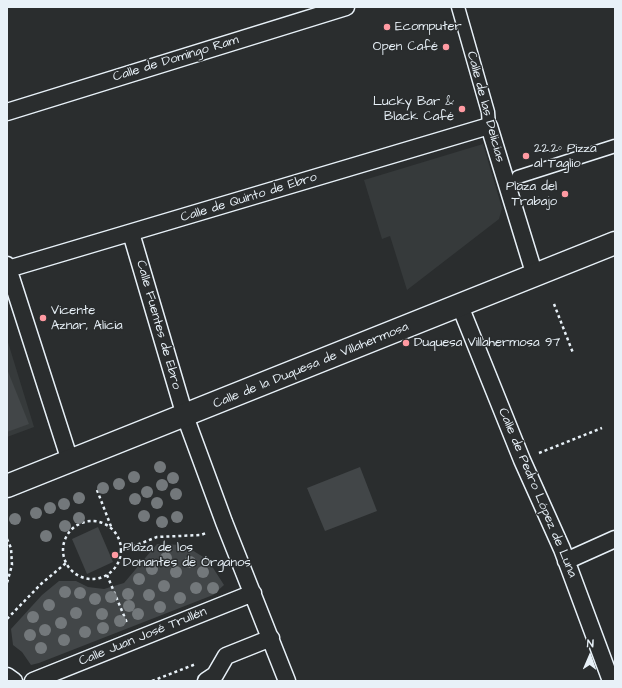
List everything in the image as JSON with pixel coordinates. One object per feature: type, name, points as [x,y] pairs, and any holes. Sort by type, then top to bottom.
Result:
[{"type":"main road","name":"Calle de la Duquesa de Villahermosa","points":[[7,486],[615,243]]},
{"type":"street","name":"Calle de Domingo Ram","points":[[7,112],[346,7]]},
{"type":"street","name":"Calle de las Delicias","points":[[458,7],[488,112],[489,126],[535,276]]},
{"type":"street","name":"Calle de Quinto de Ebro","points":[[8,267],[131,233],[489,126]]},
{"type":"street","points":[[518,177],[615,146]]},
{"type":"street","name":"Calle Fuentes de Ebro","points":[[131,233],[185,416],[224,522],[287,681]]},
{"type":"street","points":[[8,267],[70,461]]},
{"type":"street","name":"Calle de Pedro López de Luna","points":[[460,306],[522,460],[548,514],[611,681]]},
{"type":"street","points":[[566,561],[615,539]]},
{"type":"street","name":"Calle Juan José Trullén","points":[[33,681],[253,593]]},
{"type":"street","points":[[206,681],[215,675],[226,656],[270,638]]},
{"type":"street","points":[[7,676],[14,681]]},
{"type":"path","points":[[554,304],[574,353]]},
{"type":"path","points":[[522,460],[602,428]]},
{"type":"path","points":[[97,490],[112,529],[120,543],[122,551],[118,565],[108,575],[96,579],[84,578],[73,572],[66,563],[63,554],[63,545],[72,529],[79,524],[88,521],[106,524],[112,529]]},
{"type":"path","points":[[122,551],[157,537],[201,535],[206,533]]},
{"type":"path","points":[[7,539],[11,548],[12,565],[7,583]]},
{"type":"path","points":[[7,619],[41,584],[66,563]]},
{"type":"path","points":[[108,575],[134,640]]},
{"type":"shaded area","points":[[483,144],[502,208],[499,219],[407,290],[390,236],[382,239],[364,180]]},
{"type":"shaded area","points":[[7,339],[34,427],[7,437]]},
{"type":"shaded area","points":[[7,369],[29,424],[7,432]]},
{"type":"shaded area","points":[[360,467],[377,511],[325,531],[307,488]]},
{"type":"shaded area","points":[[98,527],[113,562],[87,574],[72,539]]},
{"type":"shaded area","points":[[157,544],[184,545],[208,560],[224,585],[213,595],[39,663],[31,665],[22,652],[13,645],[11,629],[42,595],[59,581],[76,581],[88,587],[104,589],[124,583]]},
{"type":"place","name":"Ecomputer","points":[[387,27]]},
{"type":"place","name":"Open Café","points":[[446,47]]},
{"type":"place","name":"Lucky Bar & Black Café","points":[[462,109]]},
{"type":"place","name":"22.2º Pizza al Taglio","points":[[526,156]]},
{"type":"place","name":"Plaza del Trabajo","points":[[565,194]]},
{"type":"place","name":"Vicente Aznar, Alicia","points":[[43,318]]},
{"type":"place","name":"Duquesa Villahermosa 97","points":[[406,343]]},
{"type":"place","name":"Plaza de los Donantes de Órganos","points":[[115,555]]}]
